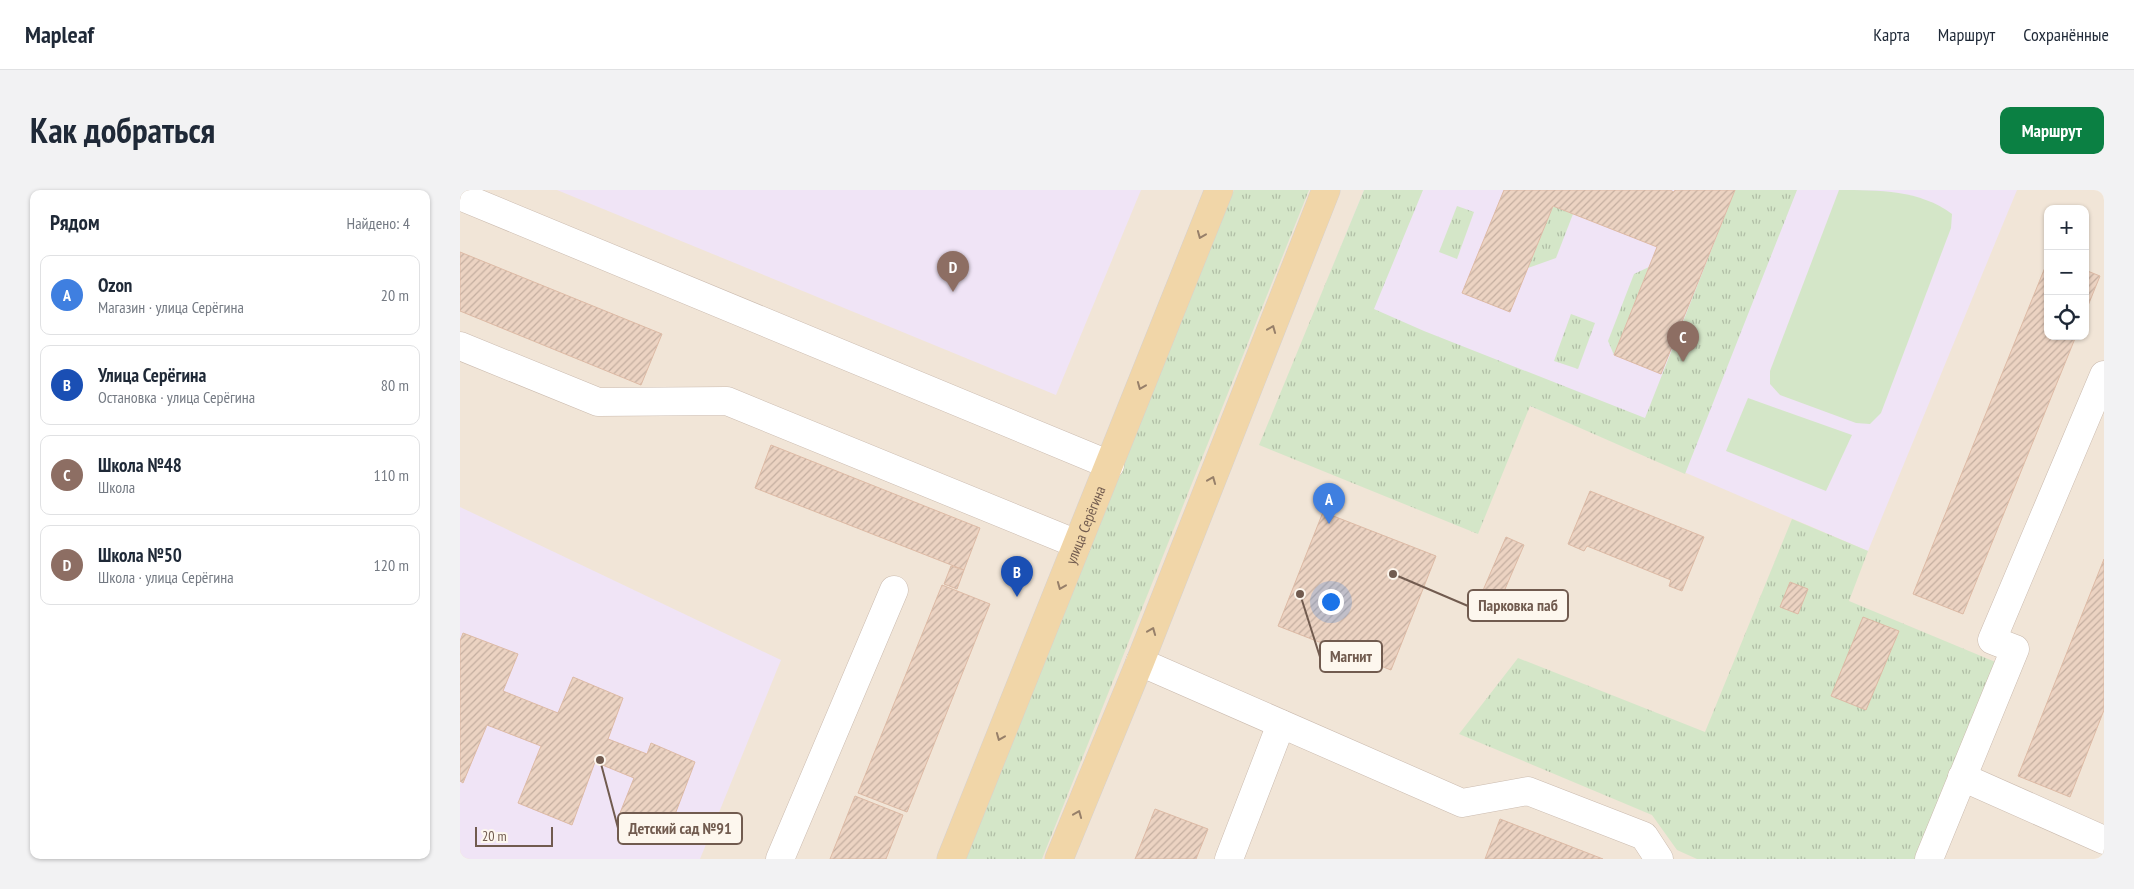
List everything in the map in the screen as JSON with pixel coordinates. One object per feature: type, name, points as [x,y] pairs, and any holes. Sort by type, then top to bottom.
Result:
[{"type":"main road","name":"улица Серёгина","points":[[952,859],[1219,190]]},
{"type":"main road","points":[[1059,859],[1140,662],[1326,190]]},
{"type":"lane","points":[[460,196],[1110,465]]},
{"type":"lane","points":[[460,346],[598,402],[728,401],[1077,544]]},
{"type":"lane","points":[[1928,859],[2015,649],[1992,640],[2104,375]]},
{"type":"lane","points":[[780,859],[894,590]]},
{"type":"lane","points":[[1140,662],[1462,803],[1528,791],[1644,836],[1659,859]]},
{"type":"lane","points":[[1229,859],[1281,724]]},
{"type":"lane","points":[[1962,777],[2104,840]]},
{"type":"shaded area","points":[[460,190],[2104,190],[2104,859],[460,859]]},
{"type":"shaded area","points":[[557,190],[1141,190],[1056,395]]},
{"type":"shaded area","points":[[1364,190],[2017,190],[1868,551],[1530,406],[1312,318]]},
{"type":"shaded area","points":[[460,507],[781,660],[700,859],[460,859]]},
{"type":"green space","points":[[1234,190],[1309,190],[1042,859],[965,859]]},
{"type":"green space","points":[[1364,190],[1423,190],[1374,309],[1424,331],[1645,418],[1735,190],[1797,190],[1685,474],[1530,406],[1478,534],[1259,445]]},
{"type":"green space","points":[[1839,190],[1884,191],[1913,196],[1940,206],[1952,214],[1951,228],[1881,413],[1870,424],[1856,423],[1780,395],[1770,384],[1770,371]]},
{"type":"green space","points":[[1457,206],[1474,212],[1457,259],[1439,252]]},
{"type":"green space","points":[[1553,206],[1573,214],[1556,258],[1528,268]]},
{"type":"green space","points":[[1649,267],[1614,355],[1608,341],[1634,274]]},
{"type":"green space","points":[[1571,314],[1595,323],[1578,369],[1554,361]]},
{"type":"green space","points":[[1748,398],[1852,435],[1826,491],[1726,451]]},
{"type":"green space","points":[[1792,519],[1868,551],[1849,601],[2005,666],[1926,859],[1697,859],[1677,850],[1652,815],[1459,734],[1518,658],[1705,732]]},
{"type":"building","points":[[1504,190],[1670,190],[1674,192],[1675,190],[1735,190],[1661,374],[1614,355],[1657,247],[1553,206],[1510,312],[1462,293]]},
{"type":"building","points":[[460,252],[662,334],[641,385],[460,311]]},
{"type":"building","points":[[2044,270],[2044,340],[2074,340],[1963,614],[1913,594]]},
{"type":"building","points":[[2089,272],[2100,276],[2089,303]]},
{"type":"building","points":[[771,445],[980,528],[964,570],[755,488]]},
{"type":"building","points":[[1590,491],[1704,537],[1682,591],[1669,586],[1671,580],[1587,546],[1584,551],[1568,544]]},
{"type":"building","points":[[1323,512],[1436,556],[1391,670],[1278,626]]},
{"type":"building","points":[[1506,537],[1524,545],[1499,603],[1481,595]]},
{"type":"building","points":[[2104,559],[2104,710],[2070,797],[2018,776]]},
{"type":"building","points":[[951,566],[964,570],[957,589],[944,584]]},
{"type":"building","points":[[1790,582],[1808,589],[1798,614],[1780,607]]},
{"type":"building","points":[[942,585],[990,604],[907,812],[858,793]]},
{"type":"building","points":[[1863,617],[1899,631],[1866,710],[1831,696]]},
{"type":"building","points":[[463,633],[518,654],[503,691],[558,713],[573,677],[623,698],[608,739],[647,754],[651,743],[695,762],[666,838],[618,818],[634,778],[595,762],[572,825],[518,803],[541,746],[487,725],[463,783],[460,781],[460,641]]},
{"type":"building","points":[[855,796],[903,815],[886,859],[830,859]]},
{"type":"building","points":[[1155,809],[1208,829],[1196,859],[1135,859]]},
{"type":"building","points":[[1500,819],[1603,859],[1485,859]]},
{"type":"place","name":"Школа №50","points":[[953,292]]},
{"type":"place","name":"Школа №48","points":[[1683,362]]},
{"type":"place","name":"Ozon","points":[[1329,524]]},
{"type":"place","name":"Парковка паб","points":[[1393,574]]},
{"type":"place","name":"Магнит","points":[[1300,594]]},
{"type":"place","name":"Улица Серёгина","points":[[1017,597]]},
{"type":"place","name":"Детский сад №91","points":[[600,760]]}]
